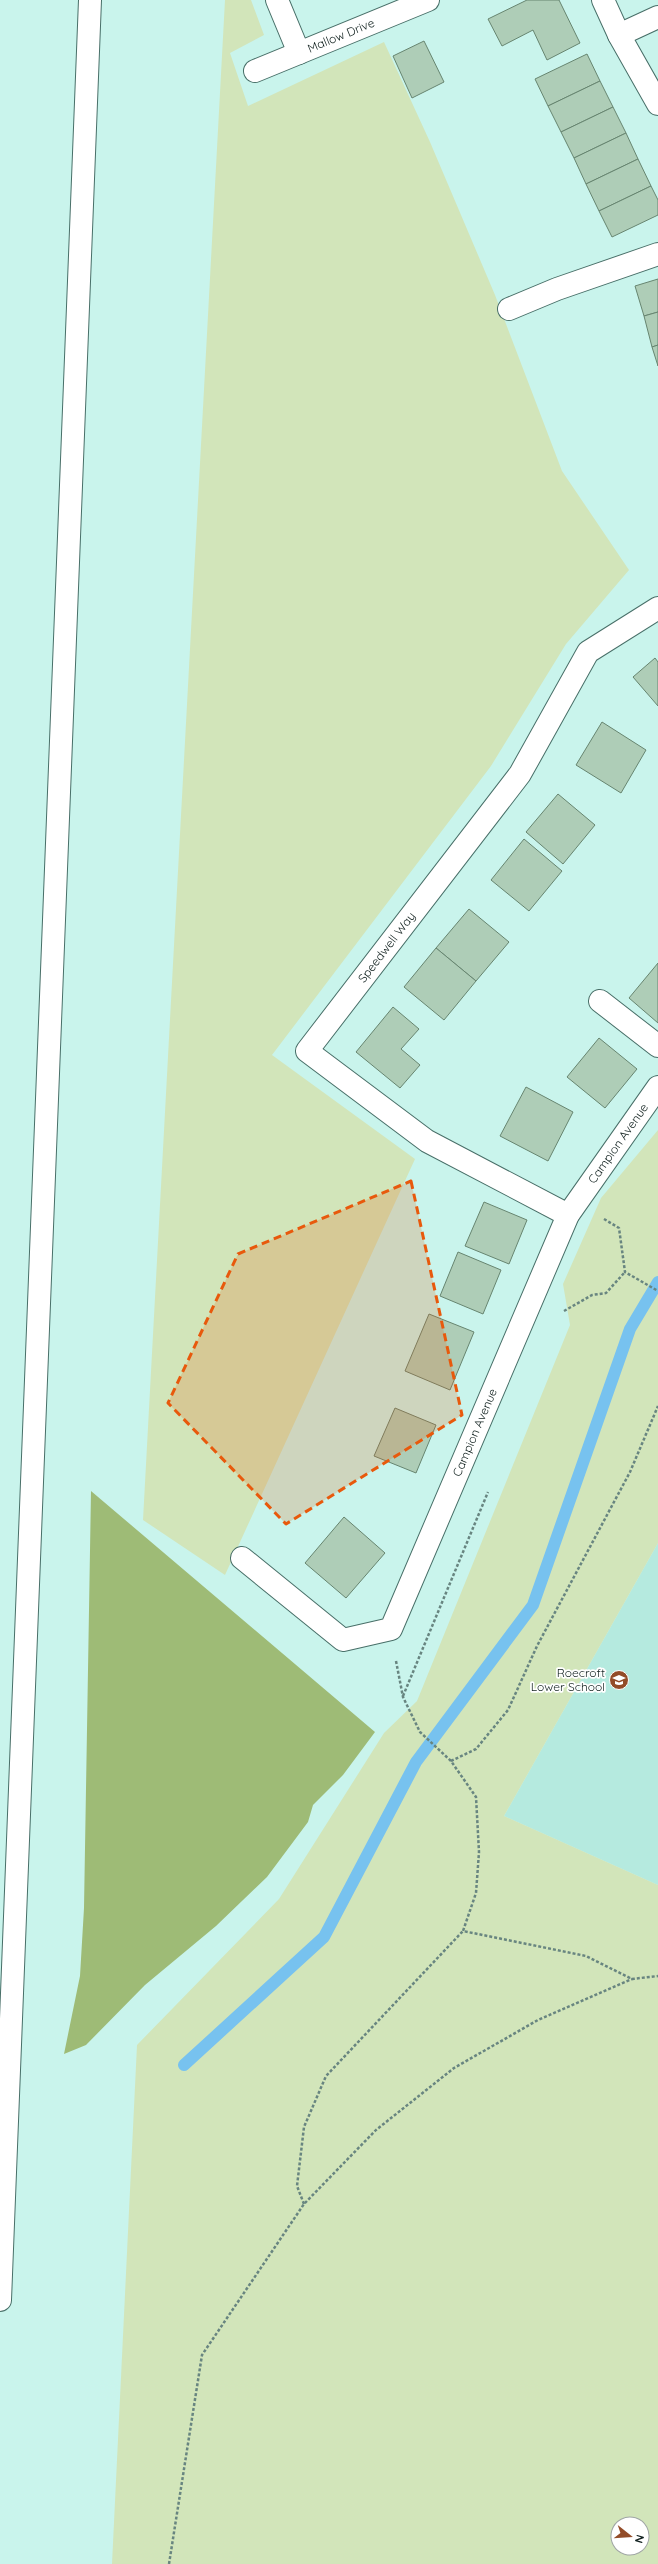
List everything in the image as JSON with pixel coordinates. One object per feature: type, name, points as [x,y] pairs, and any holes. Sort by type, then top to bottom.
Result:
[{"type":"main road","points":[[0,2300],[90,0]]},
{"type":"main road","points":[[277,0],[300,53]]},
{"type":"main road","name":"Mallow Drive","points":[[255,71],[428,0]]},
{"type":"main road","points":[[603,0],[619,35],[658,104]]},
{"type":"main road","points":[[619,35],[658,17]]},
{"type":"main road","points":[[509,309],[557,289],[658,254]]},
{"type":"main road","name":"Speedwell Way","points":[[572,1208],[427,1141],[307,1051],[520,774],[588,652],[658,608]]},
{"type":"main road","points":[[600,1001],[658,1046]]},
{"type":"main road","name":"Campion Avenue","points":[[391,1629],[572,1208],[658,1086]]},
{"type":"main road","points":[[242,1558],[343,1640],[391,1629]]},
{"type":"path","points":[[562,1311],[592,1295],[606,1294],[625,1272],[619,1228],[572,1208]]},
{"type":"path","points":[[625,1272],[658,1291]]},
{"type":"path","points":[[452,1761],[476,1750],[508,1710],[537,1646],[630,1472],[658,1406]]},
{"type":"path","points":[[403,1697],[490,1486]]},
{"type":"path","points":[[304,2204],[296,2186],[304,2127],[326,2076],[463,1931],[476,1893],[479,1852],[476,1797],[452,1761],[420,1732],[403,1697],[391,1629]]},
{"type":"path","points":[[463,1931],[586,1956],[632,1979]]},
{"type":"path","points":[[169,2564],[202,2355],[304,2204],[376,2130],[454,2068],[538,2020],[632,1979],[658,1976]]},
{"type":"highlighted area","points":[[411,1181],[462,1415],[286,1524],[168,1403],[238,1254]]},
{"type":"shaded area","points":[[225,0],[251,0],[264,35],[230,53],[248,106],[384,42],[430,142],[495,295],[562,471],[629,570],[566,644],[491,766],[272,1055],[415,1159],[225,1575],[143,1520]]},
{"type":"shaded area","points":[[658,1130],[658,1543],[504,1816],[658,1885],[658,2564],[112,2564],[137,2045],[279,1899],[384,1733],[417,1701],[570,1325],[563,1284],[601,1198]]},
{"type":"shaded area","name":"Roecroft Lower School","points":[[658,1543],[658,1885],[504,1816]]},
{"type":"green space","points":[[91,1491],[375,1732],[343,1775],[313,1805],[308,1822],[267,1877],[216,1926],[145,1985],[86,2045],[64,2054],[80,1976],[84,1908]]},
{"type":"building","points":[[527,0],[559,0],[580,43],[547,60],[533,30],[502,46],[488,19]]},
{"type":"building","points":[[424,41],[444,82],[412,98],[393,56]]},
{"type":"building","points":[[587,54],[600,81],[548,106],[535,79]]},
{"type":"building","points":[[600,81],[613,107],[561,132],[548,106]]},
{"type":"building","points":[[613,107],[626,133],[574,158],[561,132]]},
{"type":"building","points":[[626,133],[638,159],[586,184],[574,158]]},
{"type":"building","points":[[638,159],[651,186],[599,211],[586,184]]},
{"type":"building","points":[[651,186],[658,200],[658,215],[612,237],[599,211]]},
{"type":"building","points":[[658,279],[658,312],[644,316],[635,286]]},
{"type":"building","points":[[658,312],[658,345],[652,347],[644,316]]},
{"type":"building","points":[[658,345],[658,366],[652,347]]},
{"type":"building","points":[[655,658],[658,662],[658,706],[633,677]]},
{"type":"building","points":[[602,722],[646,750],[621,793],[576,765]]},
{"type":"building","points":[[558,794],[595,825],[563,864],[526,832]]},
{"type":"building","points":[[524,839],[562,871],[529,911],[491,880]]},
{"type":"building","points":[[469,909],[509,942],[476,981],[436,948]]},
{"type":"building","points":[[436,948],[476,981],[444,1020],[404,987]]},
{"type":"building","points":[[658,963],[658,1023],[629,998]]},
{"type":"building","points":[[393,1007],[419,1029],[401,1049],[420,1065],[400,1088],[356,1052]]},
{"type":"building","points":[[599,1038],[637,1069],[605,1108],[567,1077]]},
{"type":"building","points":[[526,1087],[573,1112],[548,1161],[500,1136]]},
{"type":"building","points":[[484,1202],[527,1220],[509,1264],[465,1246]]},
{"type":"building","points":[[458,1252],[501,1270],[483,1314],[440,1296]]},
{"type":"building","points":[[429,1314],[474,1332],[450,1390],[405,1371]]},
{"type":"building","points":[[395,1408],[436,1425],[416,1473],[374,1456]]},
{"type":"building","points":[[344,1517],[385,1553],[346,1598],[305,1563]]},
{"type":"waterway","points":[[184,2065],[324,1937],[416,1762],[533,1605],[630,1329],[658,1282]]},
{"type":"place","name":"Roecroft Lower School","points":[[619,1680]]}]
